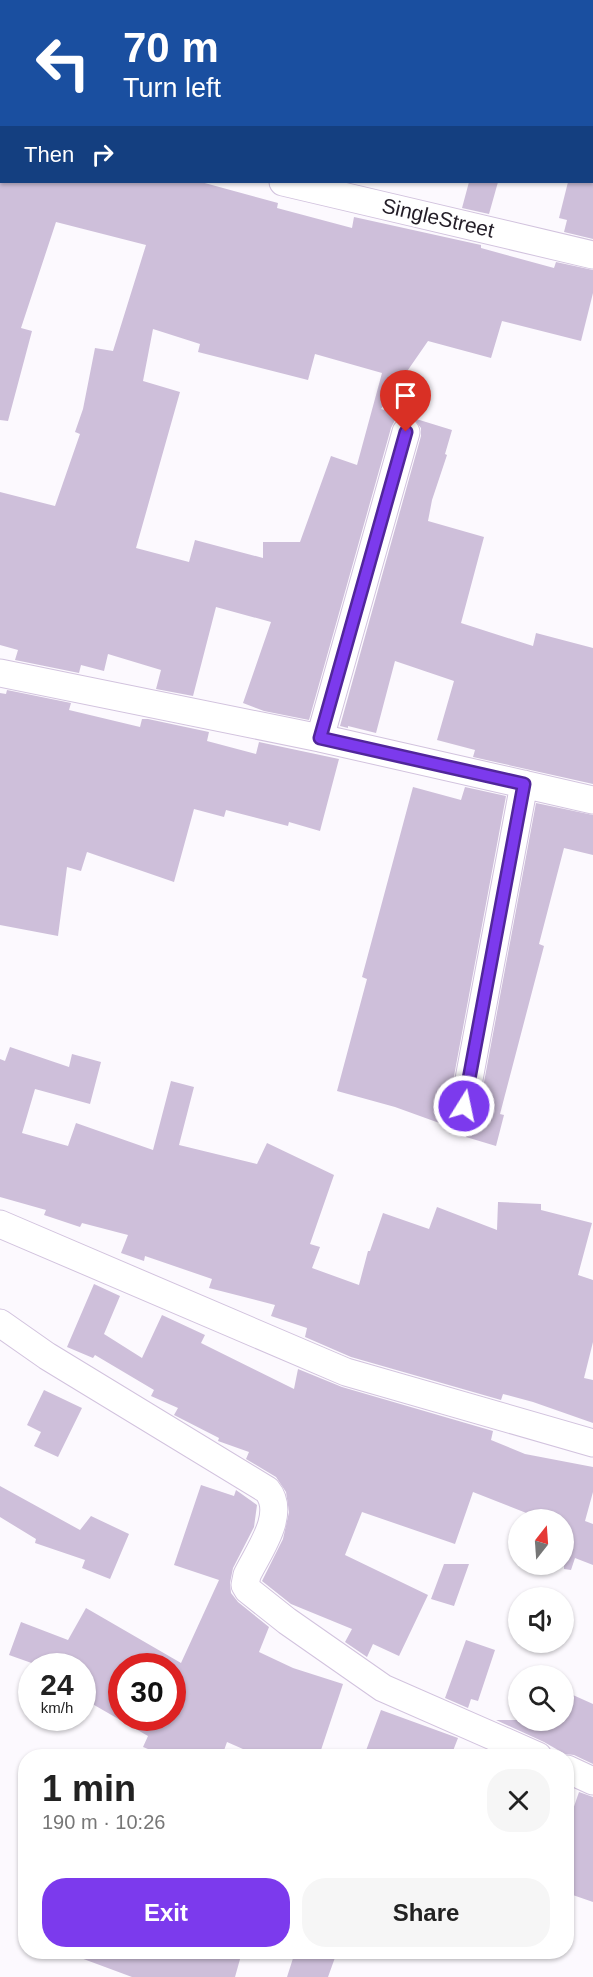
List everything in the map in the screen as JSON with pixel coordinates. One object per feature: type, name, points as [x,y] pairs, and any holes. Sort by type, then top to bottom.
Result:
[{"type":"street","name":"SingleStreet","points":[[287,183],[593,255]]},
{"type":"street","points":[[320,738],[406,432]]},
{"type":"street","points":[[0,673],[320,738],[593,800]]},
{"type":"street","points":[[464,1106],[524,784]]},
{"type":"street","points":[[0,1224],[346,1372],[593,1443]]},
{"type":"street","points":[[0,1323],[47,1356],[267,1490],[274,1500],[276,1512],[247,1575],[245,1583],[248,1590],[286,1621],[383,1688],[522,1749]]},
{"type":"street","points":[[574,1772],[593,1781]]},
{"type":"building","points":[[0,183],[205,183],[278,203],[277,208],[352,228],[354,217],[481,245],[481,248],[554,268],[556,262],[593,270],[593,293],[581,341],[502,321],[491,358],[428,341],[381,409],[407,417],[395,420],[391,428],[309,720],[264,711],[243,703],[271,622],[216,607],[193,696],[156,689],[161,670],[108,654],[104,671],[81,665],[79,673],[15,660],[18,650],[0,645],[0,492],[55,506],[80,434],[75,432],[83,409],[95,348],[113,351],[146,245],[56,222],[21,328],[32,331],[8,421],[0,420]],"holes":[[[153,329],[200,344],[198,352],[308,380],[315,354],[382,373],[357,465],[331,456],[300,542],[263,542],[263,558],[195,540],[189,562],[136,548],[180,392],[143,381]]]},
{"type":"building","points":[[469,183],[498,183],[489,214],[462,208]]},
{"type":"building","points":[[568,183],[593,183],[593,239],[564,232],[567,220],[559,218]]},
{"type":"building","points":[[413,418],[452,430],[428,521],[484,537],[461,623],[533,646],[536,633],[593,648],[593,784],[473,757],[475,750],[437,740],[454,681],[395,661],[376,733],[340,726],[421,436],[421,428]]},
{"type":"building","points":[[7,690],[71,703],[69,710],[140,727],[142,719],[148,719],[209,732],[207,741],[256,754],[259,742],[339,759],[320,831],[289,822],[288,826],[226,810],[224,817],[194,809],[174,882],[87,852],[81,871],[67,867],[58,936],[0,925],[0,693],[6,694]]},
{"type":"building","points":[[413,787],[461,800],[465,787],[506,796],[449,1103],[449,1111],[453,1118],[462,1122],[476,1117],[479,1109],[536,803],[593,815],[593,855],[564,848],[539,944],[544,946],[500,1114],[504,1115],[496,1146],[466,1137],[467,1133],[395,1107],[337,1091],[367,979],[362,977]]},
{"type":"building","points":[[10,1047],[69,1067],[72,1054],[101,1062],[90,1104],[35,1089],[22,1133],[68,1146],[76,1123],[153,1150],[171,1081],[194,1087],[179,1145],[257,1164],[267,1143],[334,1175],[310,1244],[320,1247],[312,1268],[359,1285],[368,1251],[370,1251],[383,1213],[429,1229],[437,1207],[497,1230],[498,1202],[541,1204],[541,1210],[592,1223],[578,1275],[593,1280],[593,1342],[584,1378],[593,1380],[593,1423],[533,1402],[503,1394],[501,1400],[351,1357],[305,1337],[307,1328],[271,1316],[275,1305],[209,1288],[212,1279],[145,1256],[144,1261],[121,1253],[128,1235],[82,1223],[80,1227],[44,1215],[46,1210],[0,1197],[0,1059],[5,1061]]},
{"type":"building","points":[[94,1284],[120,1296],[104,1334],[142,1358],[162,1315],[205,1335],[201,1343],[294,1389],[298,1369],[342,1387],[493,1431],[491,1440],[525,1454],[593,1467],[593,1492],[585,1521],[593,1524],[593,1565],[575,1558],[574,1561],[574,1509],[516,1509],[473,1492],[455,1544],[362,1512],[345,1555],[428,1595],[399,1656],[373,1644],[367,1657],[345,1642],[352,1629],[291,1604],[262,1581],[283,1539],[289,1512],[286,1492],[276,1477],[246,1459],[249,1452],[218,1441],[219,1438],[174,1415],[178,1408],[151,1396],[154,1390],[95,1355],[93,1358],[67,1347]]},
{"type":"building","points":[[44,1390],[82,1408],[58,1457],[34,1446],[41,1432],[27,1425]]},
{"type":"building","points":[[201,1485],[234,1496],[236,1490],[257,1505],[254,1527],[233,1568],[231,1593],[238,1602],[269,1627],[259,1652],[293,1668],[343,1684],[321,1749],[243,1749],[227,1742],[224,1749],[148,1749],[143,1747],[148,1736],[139,1731],[186,1731],[186,1653],[219,1580],[174,1565]]},
{"type":"building","points":[[0,1486],[80,1530],[91,1516],[129,1534],[110,1579],[82,1568],[85,1560],[35,1543],[36,1539],[0,1517]]},
{"type":"building","points":[[444,1564],[469,1564],[454,1606],[431,1599]]},
{"type":"building","points":[[86,1608],[164,1653],[108,1653],[108,1713],[96,1706],[96,1653],[18,1653],[18,1658],[9,1655],[21,1622],[68,1640]]},
{"type":"building","points":[[466,1640],[495,1650],[478,1701],[471,1699],[468,1708],[445,1698]]},
{"type":"building","points":[[574,1695],[593,1704],[593,1764],[574,1755],[574,1749],[556,1749],[520,1731],[574,1731]]},
{"type":"building","points":[[381,1710],[458,1738],[454,1749],[367,1749]]},
{"type":"building","points":[[496,1720],[508,1720],[508,1726]]},
{"type":"building","points":[[579,1792],[593,1797],[593,1902],[574,1895],[574,1807]]},
{"type":"building","points":[[83,1959],[240,1959],[235,1977],[132,1977]]},
{"type":"building","points":[[293,1959],[334,1959],[328,1977],[287,1977]]},
{"type":"route","points":[[406,432],[320,738],[524,784],[464,1106]]}]
